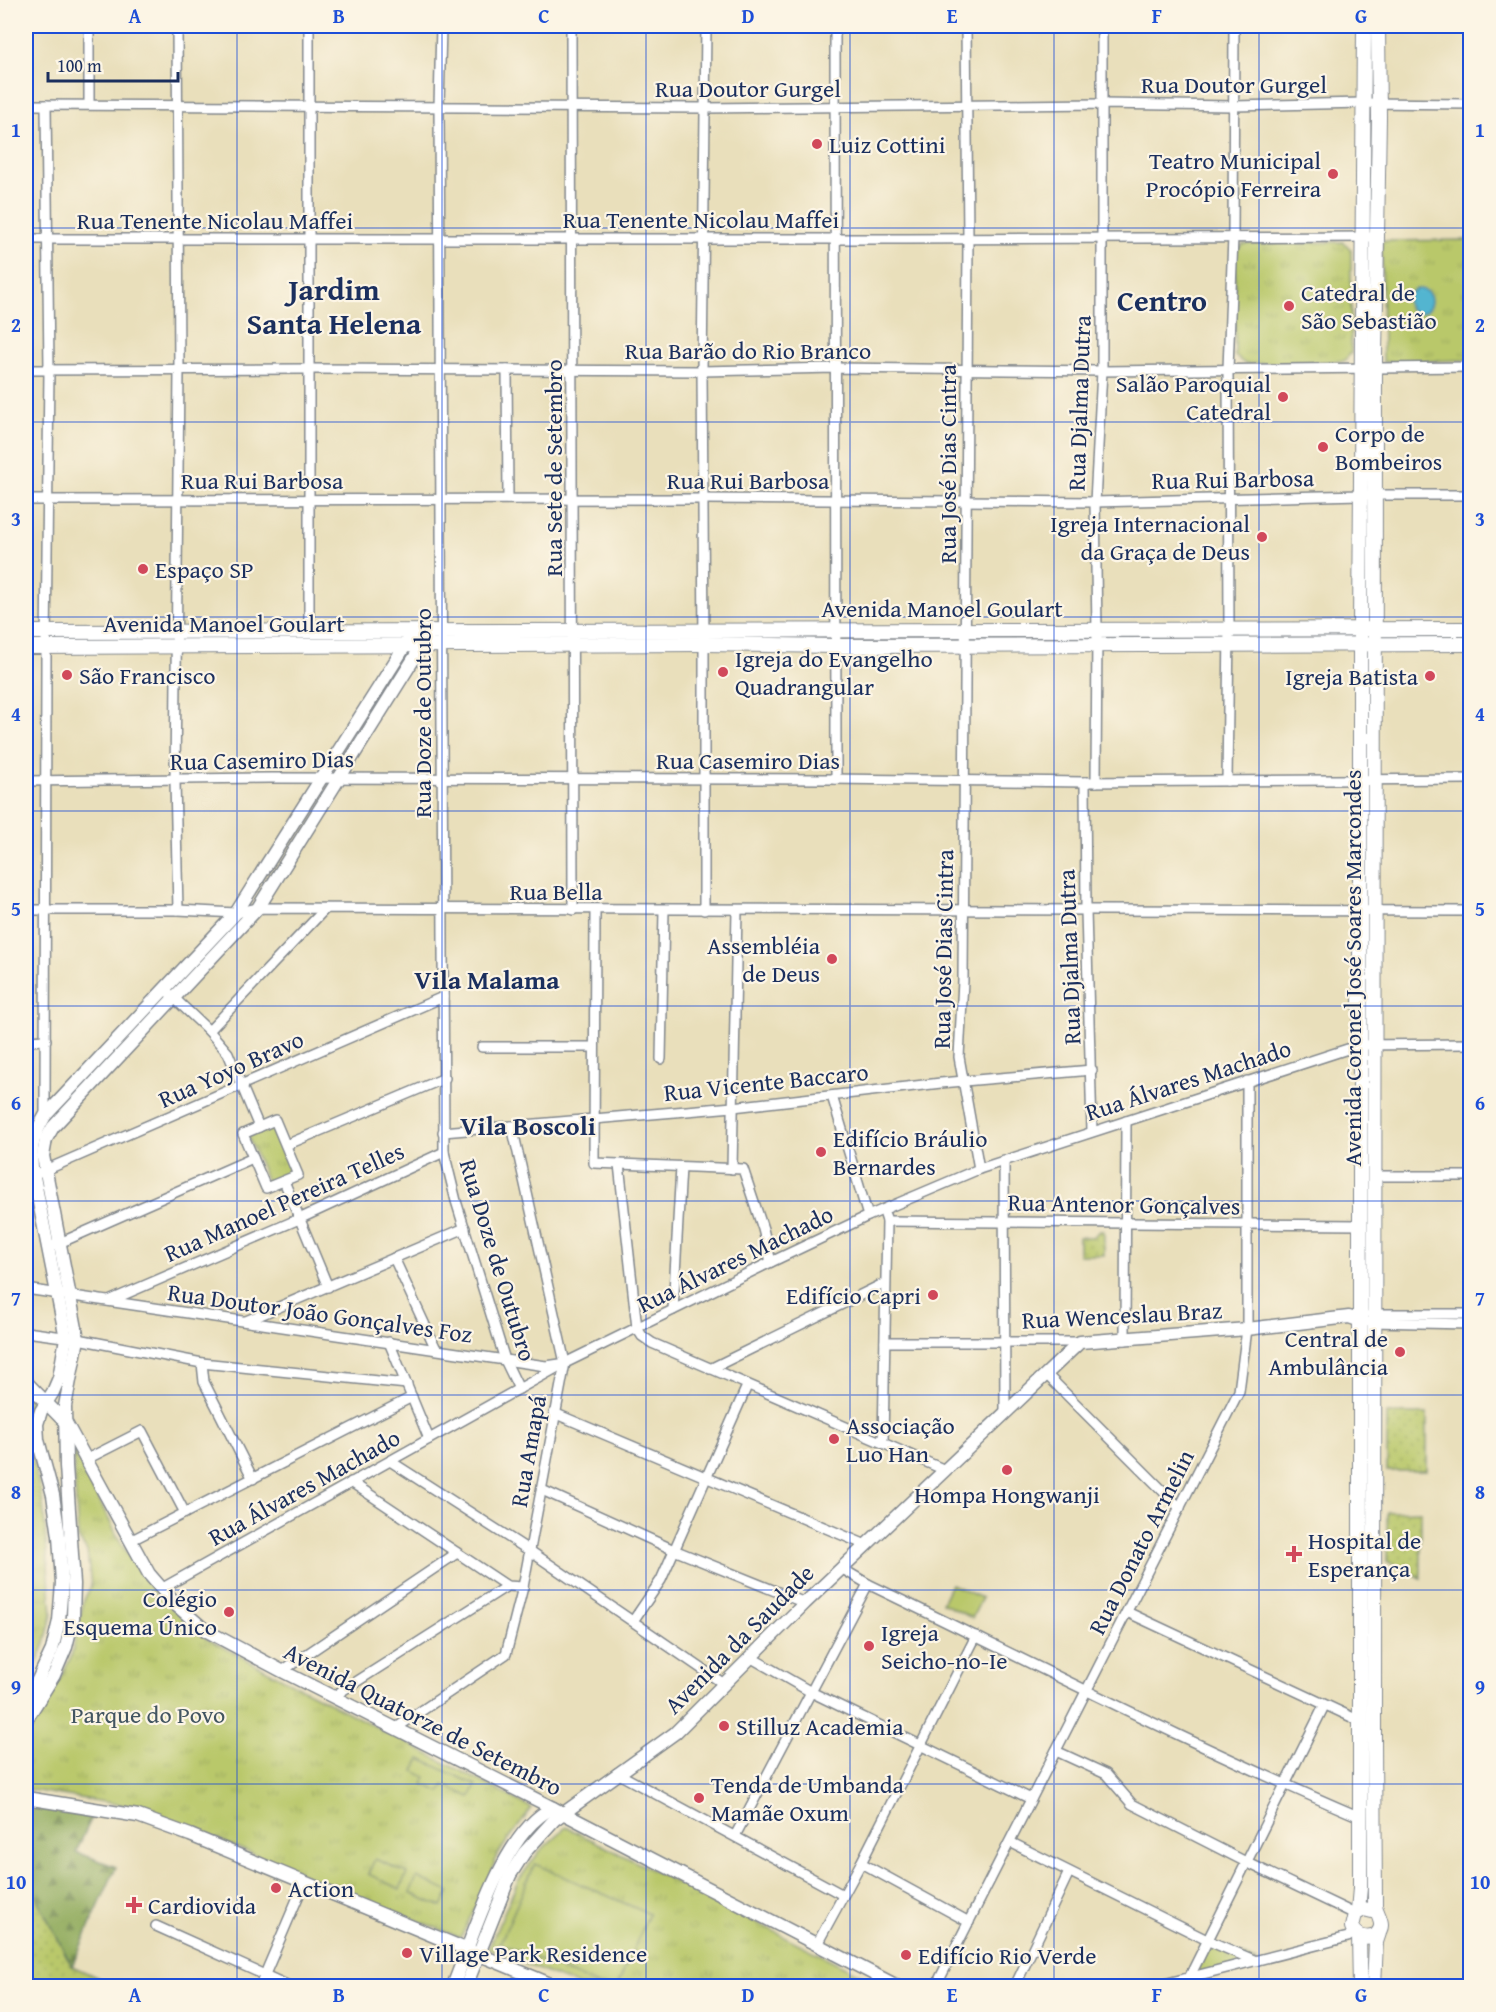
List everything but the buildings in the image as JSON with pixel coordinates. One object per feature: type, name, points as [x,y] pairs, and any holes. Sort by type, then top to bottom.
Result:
[{"type":"main road","name":"Avenida Coronel José Soares Marcondes","points":[[1364,26],[1361,369],[1375,630],[1375,779],[1367,911]]},
{"type":"main road","name":"Avenida Coronel José Soares Marcondes","points":[[1357,1913],[1360,1895],[1360,1721],[1369,1170],[1367,911],[1360,779],[1360,630],[1375,369],[1378,26]]},
{"type":"main road","name":"Avenida Manoel Goulart","points":[[1097,638],[1229,630],[1470,629]]},
{"type":"main road","name":"Avenida Manoel Goulart","points":[[26,632],[414,632],[442,638],[573,638],[704,637],[836,630],[966,637],[1097,638],[1229,645],[1470,644]]},
{"type":"main road","name":"Avenida Manoel Goulart","points":[[704,637],[836,646],[966,637]]},
{"type":"main road","name":"Avenida Manoel Goulart","points":[[26,647],[406,645],[423,644],[442,638]]},
{"type":"main road","name":"Avenida Coronel José Soares Marcondes","points":[[1369,1170],[1361,1225],[1367,1318],[1376,1911]]},
{"type":"main road","points":[[1360,1986],[1357,1934],[1352,1923],[1357,1913],[1364,1909],[1376,1911],[1382,1922],[1376,1942],[1374,1986]]},
{"type":"main road","points":[[1357,1934],[1370,1938],[1379,1933]]},
{"type":"street","points":[[89,26],[89,105]]},
{"type":"street","points":[[177,26],[179,369],[175,781],[178,910]]},
{"type":"street","points":[[309,26],[309,633]]},
{"type":"street","name":"Rua Doze de Outubro","points":[[441,26],[439,106],[444,1152],[448,1172],[506,1360],[519,1389]]},
{"type":"street","name":"Rua Sete de Setembro","points":[[571,26],[573,910]]},
{"type":"street","points":[[704,910],[702,371],[706,26]]},
{"type":"street","points":[[835,26],[836,779]]},
{"type":"street","name":"Rua José Dias Cintra","points":[[966,26],[968,239],[966,637],[963,981],[959,1057],[979,1169]]},
{"type":"street","name":"Rua Djalma Dutra","points":[[1096,782],[1095,502],[1102,371],[1102,26]]},
{"type":"street","points":[[1227,781],[1228,369],[1233,237],[1234,26]]},
{"type":"street","name":"Rua Doutor Gurgel","points":[[26,105],[706,108],[1101,104],[1233,106],[1363,103],[1470,104]]},
{"type":"street","points":[[45,1116],[46,500],[49,370],[46,105]]},
{"type":"street","name":"Rua Tenente Nicolau Maffei","points":[[26,239],[1377,237]]},
{"type":"street","name":"Rua Barão do Rio Branco","points":[[26,370],[702,371],[835,368],[1102,371],[1470,367]]},
{"type":"street","points":[[507,369],[508,499]]},
{"type":"street","name":"Rua Rui Barbosa","points":[[26,500],[704,499],[1095,502],[1368,495],[1470,495]]},
{"type":"street","points":[[26,1720],[54,1675],[66,1647],[73,1618],[74,1576],[66,1466],[65,1406],[72,1339],[53,1245],[34,1176],[30,1152],[34,1136],[45,1116],[169,994],[258,908],[423,644],[414,632],[236,913],[169,994],[53,1127],[46,1139],[43,1156],[53,1245]]},
{"type":"street","name":"Rua Casemiro Dias","points":[[26,781],[442,778],[965,780],[1085,783],[1470,779]]},
{"type":"street","name":"Rua Djalma Dutra","points":[[1085,783],[1092,1131]]},
{"type":"street","name":"Rua Bella","points":[[26,910],[178,910],[236,913],[258,908],[1470,911]]},
{"type":"street","points":[[209,1031],[325,909]]},
{"type":"street","points":[[595,910],[594,1163],[743,1169],[763,1229],[771,1262]]},
{"type":"street","points":[[661,1059],[664,910]]},
{"type":"street","points":[[732,1169],[737,910]]},
{"type":"street","points":[[169,994],[209,1031],[228,1053],[260,1126]]},
{"type":"street","name":"Rua Yoyo Bravo","points":[[34,1176],[443,997]]},
{"type":"street","points":[[26,1041],[46,1040]]},
{"type":"street","name":"Rua Álvares Machado","points":[[161,1589],[565,1363],[868,1216],[979,1169],[1247,1081],[1367,1045],[1470,1044]]},
{"type":"street","points":[[482,1047],[594,1047]]},
{"type":"street","name":"Rua Vicente Baccaro","points":[[443,1132],[733,1107],[1092,1070]]},
{"type":"street","points":[[286,1145],[445,1078]]},
{"type":"street","name":"Rua Donato Armelin","points":[[936,1986],[1239,1391],[1247,1329],[1247,1081]]},
{"type":"street","points":[[832,1096],[868,1216]]},
{"type":"street","points":[[275,1120],[286,1145],[298,1175],[267,1188],[243,1134],[275,1120]]},
{"type":"street","points":[[1125,1340],[1126,1121]]},
{"type":"street","name":"Rua Amapá","points":[[396,1728],[506,1653],[523,1587],[542,1490],[554,1413],[565,1363],[512,1126]]},
{"type":"street","name":"Rua Manoel Pereira Telles","points":[[107,1301],[299,1219],[444,1152]]},
{"type":"street","points":[[53,1245],[253,1158]]},
{"type":"street","points":[[1004,1160],[1005,1412]]},
{"type":"street","points":[[619,1164],[637,1328],[642,1336],[651,1343],[747,1386],[945,1470]]},
{"type":"street","points":[[673,1310],[681,1167]]},
{"type":"street","points":[[1369,1170],[1470,1176]]},
{"type":"street","points":[[284,1181],[328,1287]]},
{"type":"street","points":[[883,1210],[886,1221],[884,1443]]},
{"type":"street","name":"Rua Antenor Gonçalves","points":[[886,1221],[1361,1225]]},
{"type":"street","points":[[246,1322],[465,1228]]},
{"type":"street","points":[[394,1258],[436,1349]]},
{"type":"street","points":[[710,1369],[885,1282]]},
{"type":"street","name":"Rua Doutor João Gonçalves Foz","points":[[26,1289],[546,1366],[565,1363]]},
{"type":"street","points":[[1367,1318],[1470,1314]]},
{"type":"street","name":"Rua Wenceslau Braz","points":[[885,1342],[1125,1340],[1349,1317],[1367,1318]]},
{"type":"street","points":[[1367,1318],[1470,1324]]},
{"type":"street","points":[[26,1332],[202,1363],[407,1384]]},
{"type":"street","points":[[26,1699],[36,1684],[52,1650],[59,1621],[62,1583],[53,1495],[38,1440],[37,1424],[59,1378],[72,1339]]},
{"type":"street","points":[[389,1342],[429,1439]]},
{"type":"street","name":"Avenida da Saudade","points":[[466,1986],[494,1879],[512,1848],[542,1813],[558,1811],[675,1732],[804,1604],[1080,1342]]},
{"type":"street","points":[[202,1363],[204,1382],[253,1479]]},
{"type":"street","points":[[1046,1374],[1179,1508]]},
{"type":"street","name":"Avenida Quatorze de Setembro","points":[[26,1382],[66,1423],[149,1574],[161,1589],[205,1630],[897,1986]]},
{"type":"street","points":[[633,1622],[661,1580],[747,1386]]},
{"type":"street","points":[[130,1541],[412,1397]]},
{"type":"street","points":[[554,1413],[866,1545]]},
{"type":"street","points":[[87,1459],[142,1431],[186,1513]]},
{"type":"street","points":[[390,1461],[530,1551],[724,1684]]},
{"type":"street","points":[[351,1482],[507,1586],[523,1587]]},
{"type":"street","points":[[542,1490],[674,1550],[804,1604]]},
{"type":"street","points":[[282,1671],[457,1553]]},
{"type":"street","points":[[841,1569],[1086,1691],[1286,1785],[1360,1816]]},
{"type":"street","points":[[735,1836],[868,1584]]},
{"type":"street","points":[[334,1696],[507,1586]]},
{"type":"street","points":[[1127,1612],[1360,1721],[1374,1738]]},
{"type":"street","points":[[818,1944],[976,1636]]},
{"type":"street","points":[[750,1658],[811,1692],[1031,1799]]},
{"type":"street","points":[[1185,1982],[1209,1941],[1324,1706]]},
{"type":"street","points":[[1056,1751],[1106,1774],[1132,1803],[1246,1862],[1357,1913]]},
{"type":"street","points":[[617,1773],[843,1895]]},
{"type":"street","points":[[26,1805],[32,1798],[138,1816],[190,1834],[555,1986]]},
{"type":"street","points":[[1010,1842],[1209,1941],[1256,1961]]},
{"type":"street","points":[[861,1863],[969,1922]]},
{"type":"street","points":[[1015,1986],[1069,1872]]},
{"type":"street","points":[[260,1986],[304,1882]]},
{"type":"street","points":[[156,1926],[289,1986]]},
{"type":"street","points":[[1156,1986],[1185,1982],[1357,1934]]},
{"type":"street","name":"Avenida da Saudade","points":[[453,1986],[473,1953]]},
{"type":"street","points":[[1427,1986],[1470,1984]]},
{"type":"green space","points":[[1470,240],[1470,360],[1383,362],[1382,241]]},
{"type":"green space","points":[[1343,242],[1351,249],[1351,353],[1344,361],[1245,364],[1235,356],[1235,252],[1243,244]]},
{"type":"green space","points":[[273,1126],[293,1173],[268,1184],[248,1136]]},
{"type":"green space","points":[[1104,1231],[1104,1255],[1079,1255],[1079,1237],[1092,1237]]},
{"type":"green space","name":"Parque do Povo","points":[[26,1392],[30,1399],[28,1422],[33,1459],[43,1504],[52,1615],[45,1644],[26,1684]]},
{"type":"green space","points":[[1387,1414],[1427,1414],[1427,1471],[1387,1471]]},
{"type":"green space","name":"Parque do Povo","points":[[73,1450],[123,1547],[155,1593],[207,1639],[532,1808],[500,1851],[461,1938],[196,1831],[128,1806],[26,1789],[26,1731],[49,1700],[71,1657],[84,1600],[91,1586],[87,1551],[78,1538]]},
{"type":"green space","points":[[1421,1511],[1421,1579],[1387,1561],[1387,1512]]},
{"type":"green space","points":[[951,1584],[982,1598],[972,1618],[942,1603]]},
{"type":"green space","points":[[420,1759],[476,1785],[470,1797],[444,1785],[440,1792],[423,1784],[426,1777],[414,1771]]},
{"type":"green space","points":[[35,1807],[92,1817],[76,1852],[116,1867],[72,1966],[26,1878],[26,1814]]},
{"type":"green space","points":[[566,1827],[883,1986],[579,1986],[488,1949],[518,1881],[539,1852]]},
{"type":"green space","points":[[375,1859],[407,1873],[400,1889],[368,1874]]},
{"type":"green space","points":[[535,1864],[649,1914],[617,1986],[599,1986],[500,1943]]},
{"type":"green space","points":[[417,1877],[449,1892],[442,1907],[410,1893]]},
{"type":"green space","points":[[26,1878],[72,1966],[103,1980],[101,1986],[26,1986]]},
{"type":"green space","points":[[1209,1941],[1256,1961],[1189,1978]]},
{"type":"water","points":[[1419,289],[1428,292],[1431,301],[1428,310],[1419,313],[1410,310],[1407,301],[1410,292]]},
{"type":"place","name":"Luiz Cottini","points":[[817,144]]},
{"type":"place","name":"Teatro Municipal Procópio Ferreira","points":[[1333,174]]},
{"type":"place","name":"Catedral de São Sebastião","points":[[1289,306]]},
{"type":"place","name":"Salão Paroquial Catedral","points":[[1283,397]]},
{"type":"place","name":"Corpo de Bombeiros","points":[[1323,447]]},
{"type":"place","name":"Igreja Internacional da Graça de Deus","points":[[1262,537]]},
{"type":"place","name":"Espaço SP","points":[[143,569]]},
{"type":"place","name":"Igreja do Evangelho Quadrangular","points":[[723,672]]},
{"type":"place","name":"São Francisco","points":[[67,675]]},
{"type":"place","name":"Igreja Batista","points":[[1430,676]]},
{"type":"place","name":"Assembléia de Deus","points":[[832,959]]},
{"type":"place","name":"Edifício Bráulio Bernardes","points":[[821,1152]]},
{"type":"place","name":"Edifício Capri","points":[[933,1295]]},
{"type":"place","name":"Central de Ambulância","points":[[1400,1352]]},
{"type":"place","name":"Associação Luo Han","points":[[834,1439]]},
{"type":"place","name":"Hompa Hongwanji","points":[[1007,1470]]},
{"type":"place","name":"Hospital de Esperança","points":[[1294,1554]]},
{"type":"place","name":"Colégio Esquema Único","points":[[229,1612]]},
{"type":"place","name":"Igreja Seicho-no-Ie","points":[[869,1646]]},
{"type":"place","name":"Stilluz Academia","points":[[724,1726]]},
{"type":"place","name":"Tenda de Umbanda Mamãe Oxum","points":[[699,1798]]},
{"type":"place","name":"Action","points":[[276,1888]]},
{"type":"place","name":"Cardiovida","points":[[134,1905]]},
{"type":"place","name":"Village Park Residence","points":[[407,1953]]},
{"type":"place","name":"Edifício Rio Verde","points":[[906,1955]]},
{"type":"district","name":"Centro","points":[[1162,300]]},
{"type":"district","name":"Jardim Santa Helena","points":[[334,306]]},
{"type":"district","name":"Vila Malama","points":[[487,979]]},
{"type":"district","name":"Vila Boscoli","points":[[528,1125]]}]
